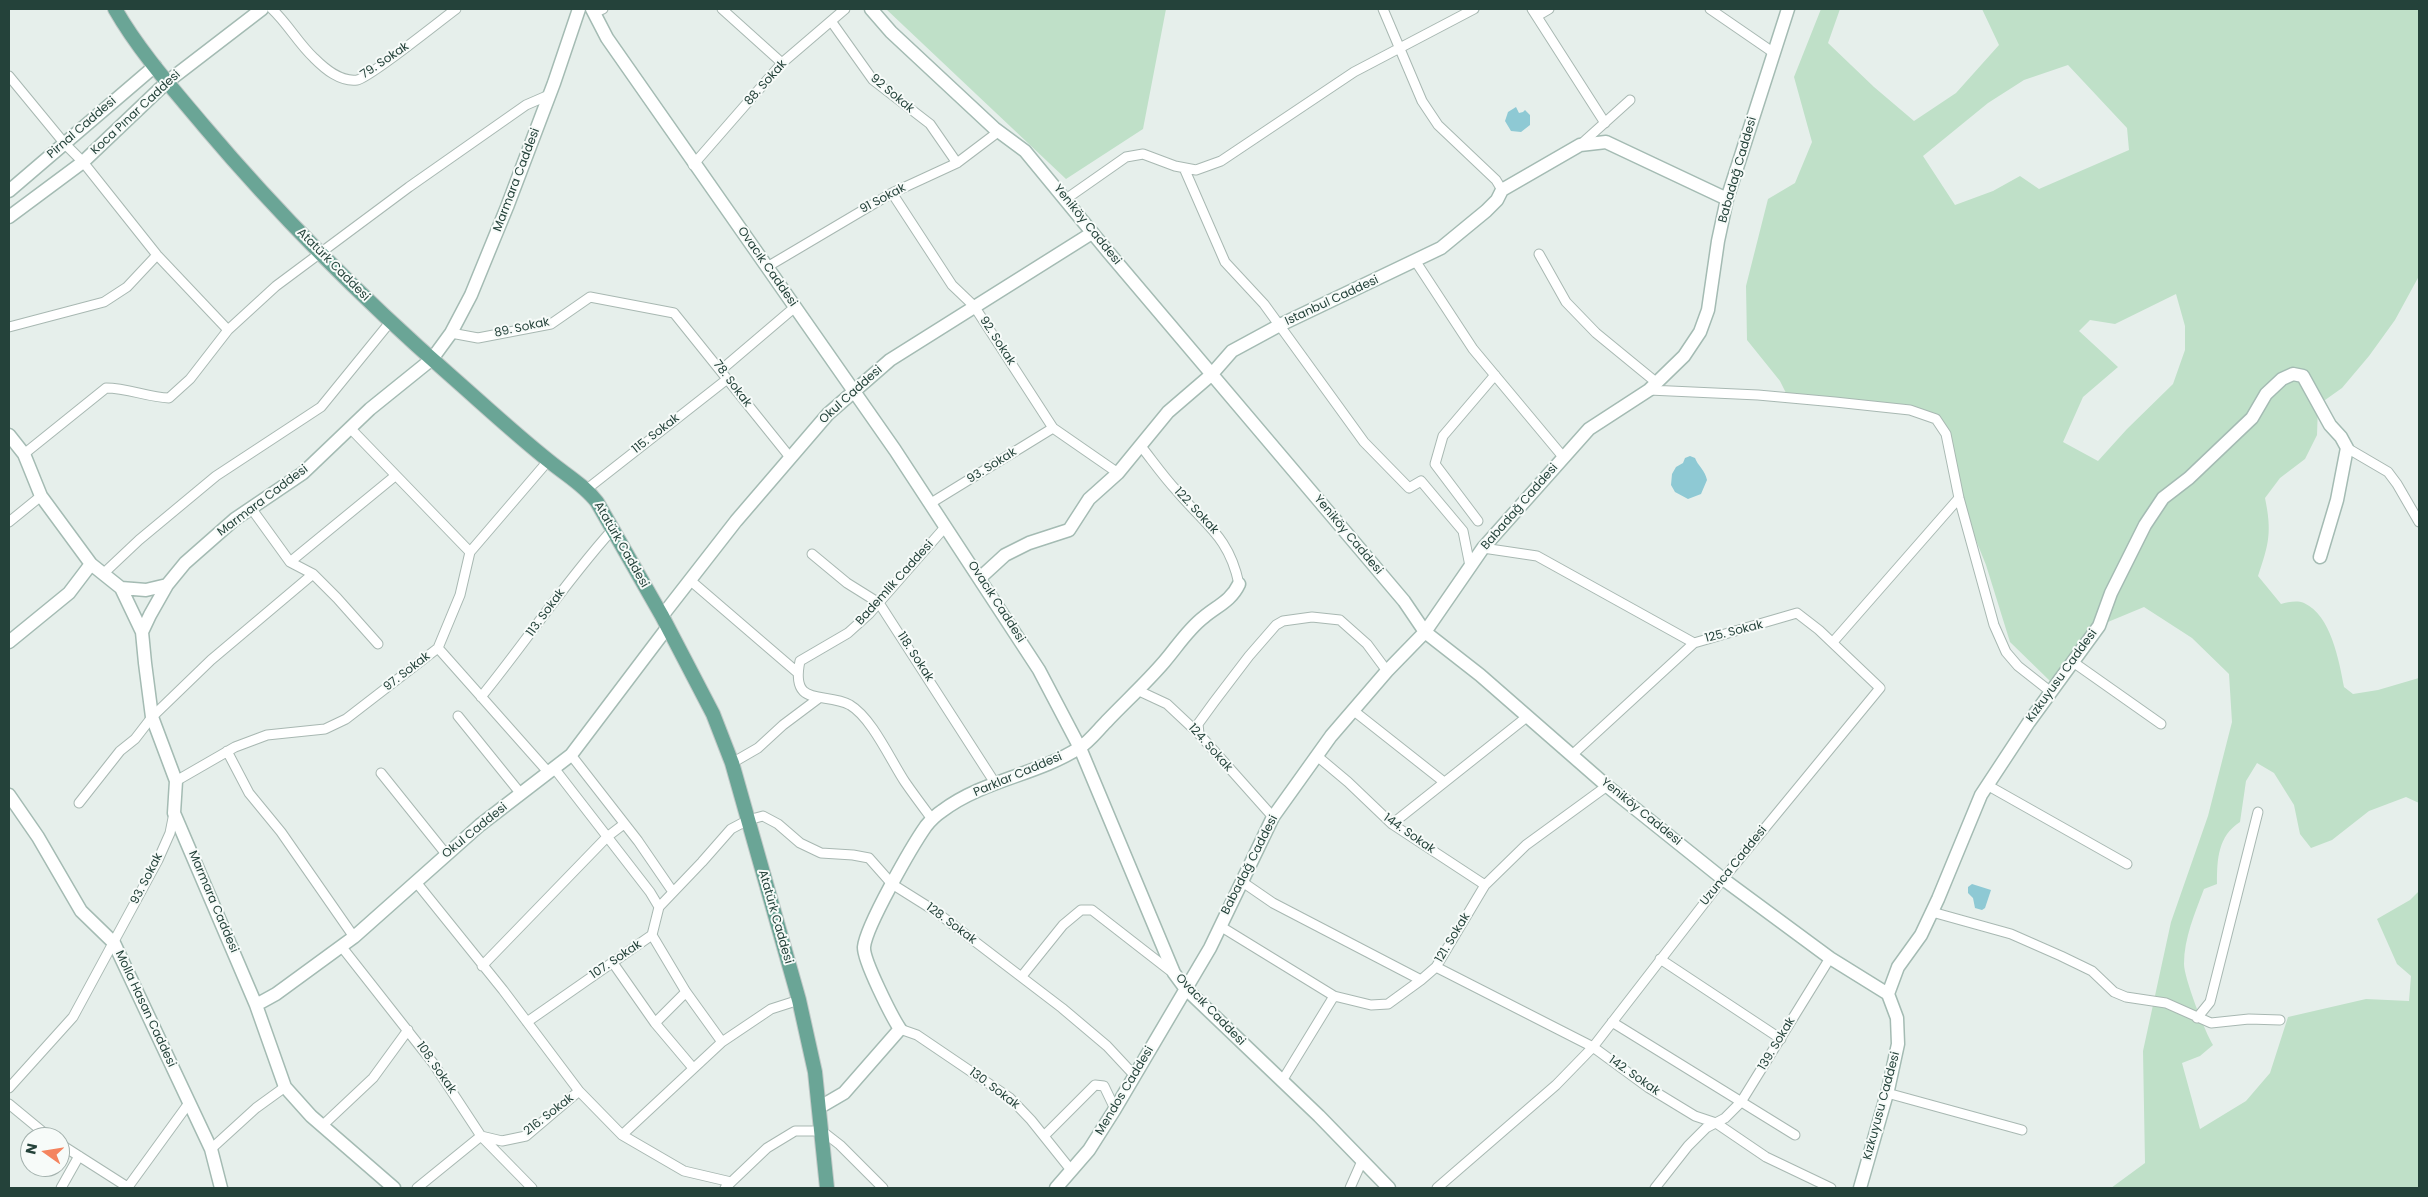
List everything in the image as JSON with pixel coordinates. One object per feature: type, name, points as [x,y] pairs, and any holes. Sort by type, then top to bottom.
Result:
[{"type":"main road","name":"Atatürk Caddesi","points":[[115,9],[167,82],[233,160],[320,254],[432,359],[548,461],[587,489],[613,530],[713,714],[732,763],[799,1000],[815,1072],[827,1188]]},
{"type":"street","name":"Koca Pınar Caddesi","points":[[9,217],[83,162],[167,82],[262,9]]},
{"type":"street","name":"79. Sokak","points":[[272,9],[286,21],[313,58],[340,78],[358,80],[456,9]]},
{"type":"street","name":"Marmara Caddesi","points":[[394,1188],[322,1126],[285,1088],[256,1005],[174,813],[176,781],[152,717],[142,632],[167,585],[184,563],[235,519],[303,473],[370,409],[432,359],[451,333],[471,295],[504,216],[579,9]]},
{"type":"street","points":[[722,9],[782,63]]},
{"type":"street","name":"88. Sokak","points":[[693,165],[782,63],[845,9]]},
{"type":"street","name":"Yeniköy Caddesi","points":[[871,9],[891,32],[998,132],[1025,151],[1211,375],[1404,601],[1425,632],[1528,716],[1607,786],[1723,879],[1830,958],[1888,994]]},
{"type":"street","points":[[1383,9],[1422,101],[1438,125],[1496,180],[1502,190]]},
{"type":"street","points":[[1066,199],[1126,156],[1143,154],[1184,168],[1196,170],[1221,161],[1329,88],[1399,47],[1474,9]]},
{"type":"street","points":[[1549,9],[1534,12],[1605,123]]},
{"type":"street","points":[[1710,9],[1774,53]]},
{"type":"street","name":"Babadağ Caddesi","points":[[1185,988],[1220,926],[1273,817],[1317,756],[1387,671],[1425,632],[1483,548],[1589,429],[1653,386],[1684,356],[1700,332],[1708,310],[1718,241],[1727,199],[1788,9]]},
{"type":"street","name":"Ovacık Caddesi","points":[[596,10],[606,38],[693,165],[854,391],[981,577],[1039,670],[1080,748],[1174,973],[1185,988],[1389,1188]]},
{"type":"street","name":"92 Sokak","points":[[832,21],[873,80],[930,124],[957,163]]},
{"type":"street","name":"Pirnal Caddesi","points":[[9,190],[155,66]]},
{"type":"street","points":[[9,76],[65,144],[83,162],[157,256],[228,330]]},
{"type":"street","points":[[24,454],[106,388],[120,388],[151,397],[169,398],[190,379],[228,330],[276,286],[409,187],[526,106],[549,95]]},
{"type":"street","points":[[1580,145],[1630,100]]},
{"type":"street","name":"91 Sokak","points":[[767,267],[892,193],[957,163],[998,132]]},
{"type":"street","name":"Istanbul Caddesi","points":[[981,577],[1005,555],[1029,543],[1069,530],[1089,499],[1118,473],[1168,412],[1211,375],[1232,352],[1280,325],[1416,262],[1440,248],[1465,229],[1497,200],[1502,190],[1580,145],[1606,142],[1727,199]]},
{"type":"street","points":[[1184,168],[1224,262],[1280,325],[1364,442],[1409,488],[1421,481],[1463,531],[1470,566]]},
{"type":"street","name":"92. Sokak","points":[[892,193],[952,285],[974,306],[1053,428],[1118,473]]},
{"type":"street","name":"Okul Caddesi","points":[[256,1005],[276,994],[354,937],[446,854],[570,755],[691,581],[736,521],[789,456],[828,414],[890,360],[1092,233]]},
{"type":"street","points":[[1539,254],[1566,302],[1653,386],[1788,397],[1910,410],[1936,420],[1946,434],[1959,498],[1994,625],[2006,652],[2018,666],[2051,692]]},
{"type":"street","points":[[9,327],[104,302],[127,286],[157,256]]},
{"type":"street","points":[[1416,262],[1473,349],[1564,458]]},
{"type":"street","name":"89. Sokak","points":[[451,333],[478,338],[551,324],[590,297],[674,313]]},
{"type":"street","points":[[721,370],[795,307]]},
{"type":"street","name":"78. Sokak","points":[[674,313],[789,456]]},
{"type":"street","points":[[104,573],[139,540],[216,476],[321,407],[391,321]]},
{"type":"street","name":"Kızkuyusu Caddesi","points":[[1860,1188],[1887,1093],[1898,1044],[1897,1018],[1888,994],[1898,967],[1921,935],[1987,785],[2005,756],[2099,626],[2111,593],[2144,525],[2163,498],[2189,478],[2252,418],[2266,394],[2282,378],[2293,374],[2303,376],[2330,425],[2341,437],[2347,448]]},
{"type":"street","points":[[1478,521],[1435,464],[1443,436],[1494,375]]},
{"type":"street","name":"115. Sokak","points":[[587,489],[726,380]]},
{"type":"street","name":"93. Sokak","points":[[931,504],[1053,428]]},
{"type":"street","points":[[351,429],[470,552]]},
{"type":"street","points":[[9,435],[24,454],[41,496],[91,564],[121,588],[142,632]]},
{"type":"street","name":"122. Sokak","points":[[1140,445],[1176,491],[1220,536],[1235,567],[1239,584]]},
{"type":"street","points":[[2320,557],[2337,500],[2347,448],[2388,472],[2419,522]]},
{"type":"street","name":"97. Sokak","points":[[176,781],[227,751],[267,735],[325,729],[346,719],[438,648],[460,595],[470,552],[548,461]]},
{"type":"street","points":[[290,562],[395,476]]},
{"type":"street","points":[[9,522],[41,496]]},
{"type":"street","points":[[1832,642],[1959,498]]},
{"type":"street","points":[[251,508],[290,562],[313,574],[378,644]]},
{"type":"street","name":"Bademlik Caddesi","points":[[798,674],[800,661],[848,633],[879,603],[946,526]]},
{"type":"street","name":"113. Sokak","points":[[481,697],[515,656],[585,560],[613,530]]},
{"type":"street","points":[[1483,548],[1537,556],[1694,643]]},
{"type":"street","name":"118. Sokak","points":[[812,554],[847,583],[879,603],[995,783]]},
{"type":"street","points":[[9,642],[69,593],[91,564]]},
{"type":"street","points":[[79,802],[120,751],[135,739],[152,717],[211,660],[313,574]]},
{"type":"street","points":[[691,581],[798,674],[799,684],[806,693],[849,705],[864,718],[907,785],[932,819]]},
{"type":"street","name":"Parklar Caddesi","points":[[900,1030],[886,1006],[864,947],[892,884],[927,824],[942,810],[995,783],[1054,761],[1080,748],[1163,663],[1184,636],[1204,617],[1222,606],[1235,593],[1239,584]]},
{"type":"street","points":[[121,588],[146,590],[167,585]]},
{"type":"street","name":"125. Sokak","points":[[1572,755],[1694,643],[1797,614],[1832,642],[1880,688]]},
{"type":"street","points":[[1199,734],[1198,724],[1209,709],[1276,625],[1283,621],[1312,618],[1340,620],[1367,644],[1387,671]]},
{"type":"street","points":[[438,648],[481,697],[552,770],[607,837],[659,906],[731,829],[748,820]]},
{"type":"street","points":[[2073,662],[2161,724]]},
{"type":"street","name":"Uzunca Caddesi","points":[[1437,1188],[1556,1085],[1592,1047],[1723,879],[1880,688]]},
{"type":"street","name":"124. Sokak","points":[[1137,690],[1167,704],[1199,734],[1273,817]]},
{"type":"street","points":[[732,763],[758,748],[783,724],[819,698]]},
{"type":"street","points":[[1354,711],[1444,782]]},
{"type":"street","points":[[458,716],[521,794]]},
{"type":"street","points":[[1392,824],[1528,716]]},
{"type":"street","points":[[227,751],[248,793],[281,832],[354,937]]},
{"type":"street","points":[[570,755],[624,824],[673,892]]},
{"type":"street","name":"144. Sokak","points":[[1317,756],[1348,782],[1392,824],[1484,885]]},
{"type":"street","points":[[381,773],[446,854]]},
{"type":"street","points":[[1987,785],[2127,864]]},
{"type":"street","name":"121. Sokak","points":[[1220,926],[1334,996],[1371,1005],[1388,1004],[1436,967],[1484,885],[1526,845],[1607,786]]},
{"type":"street","name":"Molla Hasan Caddesi","points":[[9,795],[38,837],[81,912],[114,943],[211,1150],[221,1188]]},
{"type":"street","points":[[2197,1018],[2210,1002],[2258,812]]},
{"type":"street","name":"93. Sokak","points":[[10,1083],[73,1018],[158,860],[170,833],[174,813]]},
{"type":"street","name":"128. Sokak","points":[[748,820],[763,816],[778,824],[800,843],[821,853],[869,858],[892,884],[935,911],[1022,976],[1107,1046],[1135,1076]]},
{"type":"street","points":[[482,966],[607,837],[624,824]]},
{"type":"street","points":[[1241,881],[1273,903],[1421,980]]},
{"type":"street","points":[[416,882],[579,1090],[622,1135],[684,1171],[728,1185],[766,1148],[795,1130],[822,1131],[840,1145],[883,1188]]},
{"type":"street","name":"107. Sokak","points":[[527,1022],[652,935],[659,906]]},
{"type":"street","points":[[1022,976],[1064,926],[1081,910],[1092,910],[1174,973]]},
{"type":"street","points":[[1932,912],[2011,934],[2092,971],[2114,992],[2126,997],[2166,1003],[2211,1023],[2248,1019],[2280,1020]]},
{"type":"street","points":[[652,935],[686,992],[722,1042]]},
{"type":"street","name":"108. Sokak","points":[[341,946],[433,1063],[481,1136],[532,1188]]},
{"type":"street","name":"139. Sokak","points":[[1655,1188],[1688,1146],[1706,1128],[1725,1118],[1741,1102],[1830,958]]},
{"type":"street","points":[[1660,960],[1781,1039]]},
{"type":"street","points":[[613,963],[655,1023],[693,1068]]},
{"type":"street","name":"142. Sokak","points":[[1436,967],[1592,1047],[1649,1088],[1695,1116],[1716,1123],[1766,1157],[1831,1188]]},
{"type":"street","name":"Mendos Caddesi","points":[[1056,1188],[1089,1150],[1135,1076],[1185,988]]},
{"type":"street","points":[[655,1023],[686,992]]},
{"type":"street","points":[[1282,1081],[1334,996]]},
{"type":"street","points":[[622,1135],[722,1042],[771,1009],[799,1000]]},
{"type":"street","points":[[1612,1022],[1795,1134]]},
{"type":"street","points":[[322,1126],[373,1078],[408,1030]]},
{"type":"street","points":[[820,1107],[844,1093],[900,1030]]},
{"type":"street","name":"130. Sokak","points":[[900,1030],[924,1040],[1010,1098],[1071,1170]]},
{"type":"street","points":[[1044,1136],[1095,1085],[1104,1086],[1115,1109]]},
{"type":"street","points":[[211,1150],[256,1108],[285,1088]]},
{"type":"street","name":"216. Sokak","points":[[481,1136],[502,1141],[526,1136],[579,1090]]},
{"type":"street","points":[[1887,1093],[2022,1130]]},
{"type":"street","points":[[70,1150],[129,1188],[190,1103]]},
{"type":"street","points":[[9,1104],[37,1127]]},
{"type":"street","points":[[417,1188],[481,1136]]},
{"type":"street","points":[[62,1188],[79,1156]]},
{"type":"street","points":[[1350,1188],[1362,1161]]},
{"type":"green space","points":[[886,9],[1166,9],[1143,129],[1066,179]]},
{"type":"green space","points":[[1821,9],[1840,9],[1828,43],[1874,87],[1914,121],[1956,93],[1999,45],[1982,9],[2419,9],[2419,276],[2395,320],[2369,356],[2342,388],[2318,405],[2317,435],[2305,459],[2280,478],[2265,498],[2269,529],[2265,555],[2258,576],[2281,604],[2295,601],[2304,603],[2321,618],[2336,652],[2344,687],[2353,694],[2378,690],[2419,678],[2419,803],[2406,797],[2369,811],[2332,840],[2311,848],[2300,834],[2294,805],[2274,773],[2257,763],[2246,781],[2240,822],[2227,834],[2220,849],[2217,866],[2217,884],[2204,889],[2191,926],[2184,954],[2187,981],[2200,1017],[2213,1045],[2200,1056],[2182,1063],[2200,1129],[2246,1101],[2270,1073],[2288,1017],[2366,999],[2409,1001],[2411,976],[2397,964],[2377,919],[2410,900],[2419,891],[2419,1188],[2111,1188],[2145,1163],[2143,1051],[2171,922],[2208,816],[2232,722],[2229,674],[2192,638],[2144,607],[2091,629],[2050,681],[2010,642],[1986,565],[1959,498],[1946,434],[1923,414],[1788,397],[1780,381],[1747,340],[1746,286],[1768,199],[1795,183],[1812,142],[1794,77]],"holes":[[[2068,65],[2127,128],[2129,150],[2039,189],[2020,176],[1993,191],[1955,205],[1923,156],[1988,103],[2024,80]],[[2176,294],[2185,326],[2185,350],[2173,384],[2127,429],[2098,461],[2063,442],[2083,397],[2118,367],[2079,331],[2090,320],[2115,324]]]},
{"type":"water","points":[[1516,107],[1519,113],[1525,110],[1530,115],[1530,125],[1521,132],[1511,131],[1505,121],[1508,112]]},
{"type":"water","points":[[1690,456],[1695,458],[1705,473],[1707,480],[1701,494],[1688,499],[1675,492],[1671,485],[1672,474],[1676,467],[1683,463],[1685,458]]},
{"type":"water","points":[[1972,884],[1991,890],[1985,908],[1982,910],[1975,908],[1973,898],[1968,893],[1968,887]]}]
